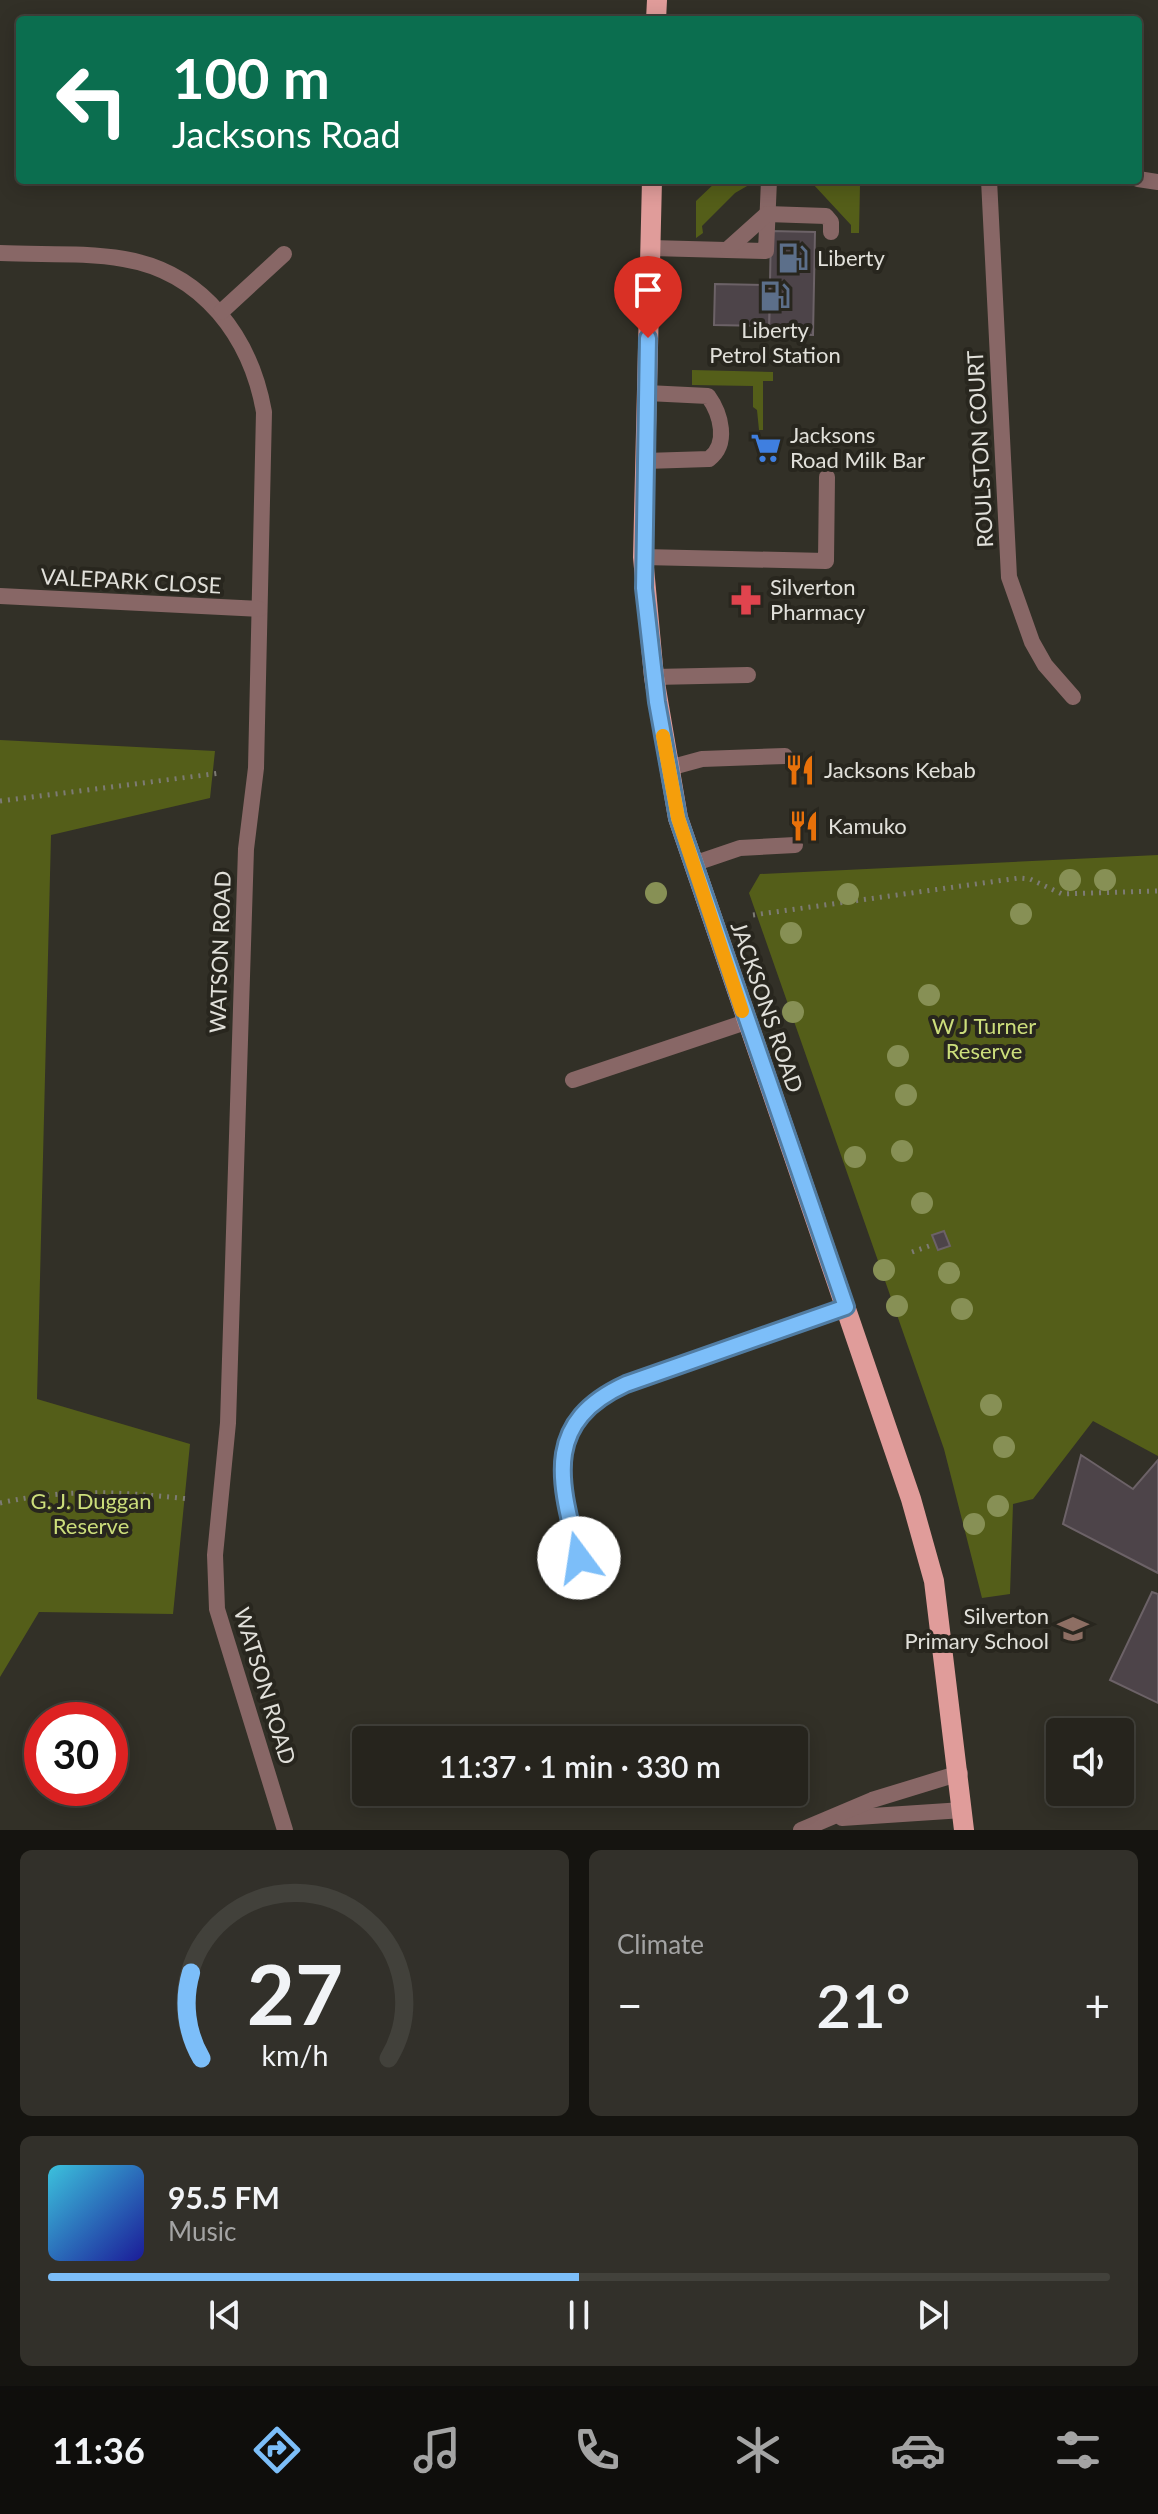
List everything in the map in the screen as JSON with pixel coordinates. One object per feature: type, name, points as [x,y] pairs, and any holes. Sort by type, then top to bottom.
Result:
[{"type":"main road","name":"JACKSONS ROAD","points":[[652,184],[643,557],[654,677],[678,818],[911,1499],[934,1581],[964,1820]]},
{"type":"street","points":[[651,248],[766,251],[769,184]]},
{"type":"street","name":"ROULSTON COURT","points":[[989,184],[1009,577],[1032,642],[1045,665],[1073,697]]},
{"type":"street","points":[[728,249],[767,214],[826,216],[831,222],[831,232]]},
{"type":"street","name":"WATSON ROAD","points":[[0,253],[93,257],[141,263],[170,274],[221,312],[248,355],[259,383],[264,412],[256,768],[246,849],[228,1423],[215,1555],[217,1609],[285,1830]]},
{"type":"street","points":[[221,312],[284,254]]},
{"type":"street","points":[[645,461],[709,459],[717,454],[721,436],[717,413],[708,396],[647,393]]},
{"type":"street","points":[[643,557],[826,561],[827,477]]},
{"type":"street","name":"VALEPARK CLOSE","points":[[0,596],[259,609]]},
{"type":"street","points":[[654,677],[748,675]]},
{"type":"street","points":[[669,768],[702,759],[785,756]]},
{"type":"street","points":[[693,864],[740,848],[795,845]]},
{"type":"street","points":[[573,1080],[746,1022]]},
{"type":"street","points":[[579,1558],[568,1513],[563,1456],[574,1425],[592,1401],[626,1384],[846,1307]]},
{"type":"street","points":[[801,1830],[872,1800],[960,1773]]},
{"type":"street","points":[[833,1818],[964,1820]]},
{"type":"path","points":[[0,801],[221,773]]},
{"type":"path","points":[[753,915],[1019,878],[1030,879],[1062,894],[1158,891]]},
{"type":"path","points":[[912,1252],[929,1246]]},
{"type":"path","points":[[0,1503],[46,1493],[98,1490],[189,1499]]},
{"type":"green space","points":[[714,184],[751,184],[735,193],[702,226],[703,233],[696,238],[696,201]]},
{"type":"green space","points":[[813,184],[860,185],[859,233],[851,233],[851,225]]},
{"type":"green space","points":[[692,370],[773,372],[773,381],[763,381],[763,430],[759,430],[757,410],[753,407],[753,386],[692,385]]},
{"type":"green space","name":"G. J. Duggan Reserve","points":[[0,740],[215,751],[210,798],[51,835],[37,1399],[190,1444],[173,1614],[39,1612],[0,1677]]},
{"type":"green space","name":"W J Turner Reserve","points":[[1158,855],[1158,1456],[1093,1421],[1033,1499],[1013,1504],[1010,1594],[982,1598],[944,1449],[749,893],[760,874]]},
{"type":"building","name":"Liberty","points":[[771,231],[815,232],[813,335],[769,334]]},
{"type":"building","points":[[715,284],[770,285],[769,326],[714,325]]},
{"type":"building","points":[[944,1231],[950,1246],[938,1250],[932,1235]]},
{"type":"building","points":[[1081,1455],[1133,1489],[1158,1460],[1158,1573],[1063,1524]]},
{"type":"building","points":[[1152,1592],[1158,1594],[1158,1703],[1110,1680]]},
{"type":"slow traffic","points":[[663,736],[678,818],[742,1011]]},
{"type":"place","name":"Liberty","points":[[793,258]]},
{"type":"place","name":"Liberty Petrol Station","points":[[775,296]]},
{"type":"place","name":"Jacksons Road Milk Bar","points":[[766,448]]},
{"type":"place","name":"Silverton Pharmacy","points":[[746,600]]},
{"type":"place","name":"Jacksons Kebab","points":[[800,770]]},
{"type":"place","name":"Kamuko","points":[[804,826]]},
{"type":"place","name":"Silverton Primary School","points":[[1073,1629]]},
{"type":"route","points":[[579,1558],[568,1513],[563,1456],[568,1436],[592,1401],[626,1384],[846,1307],[678,818],[657,702],[644,588],[648,338]]}]
